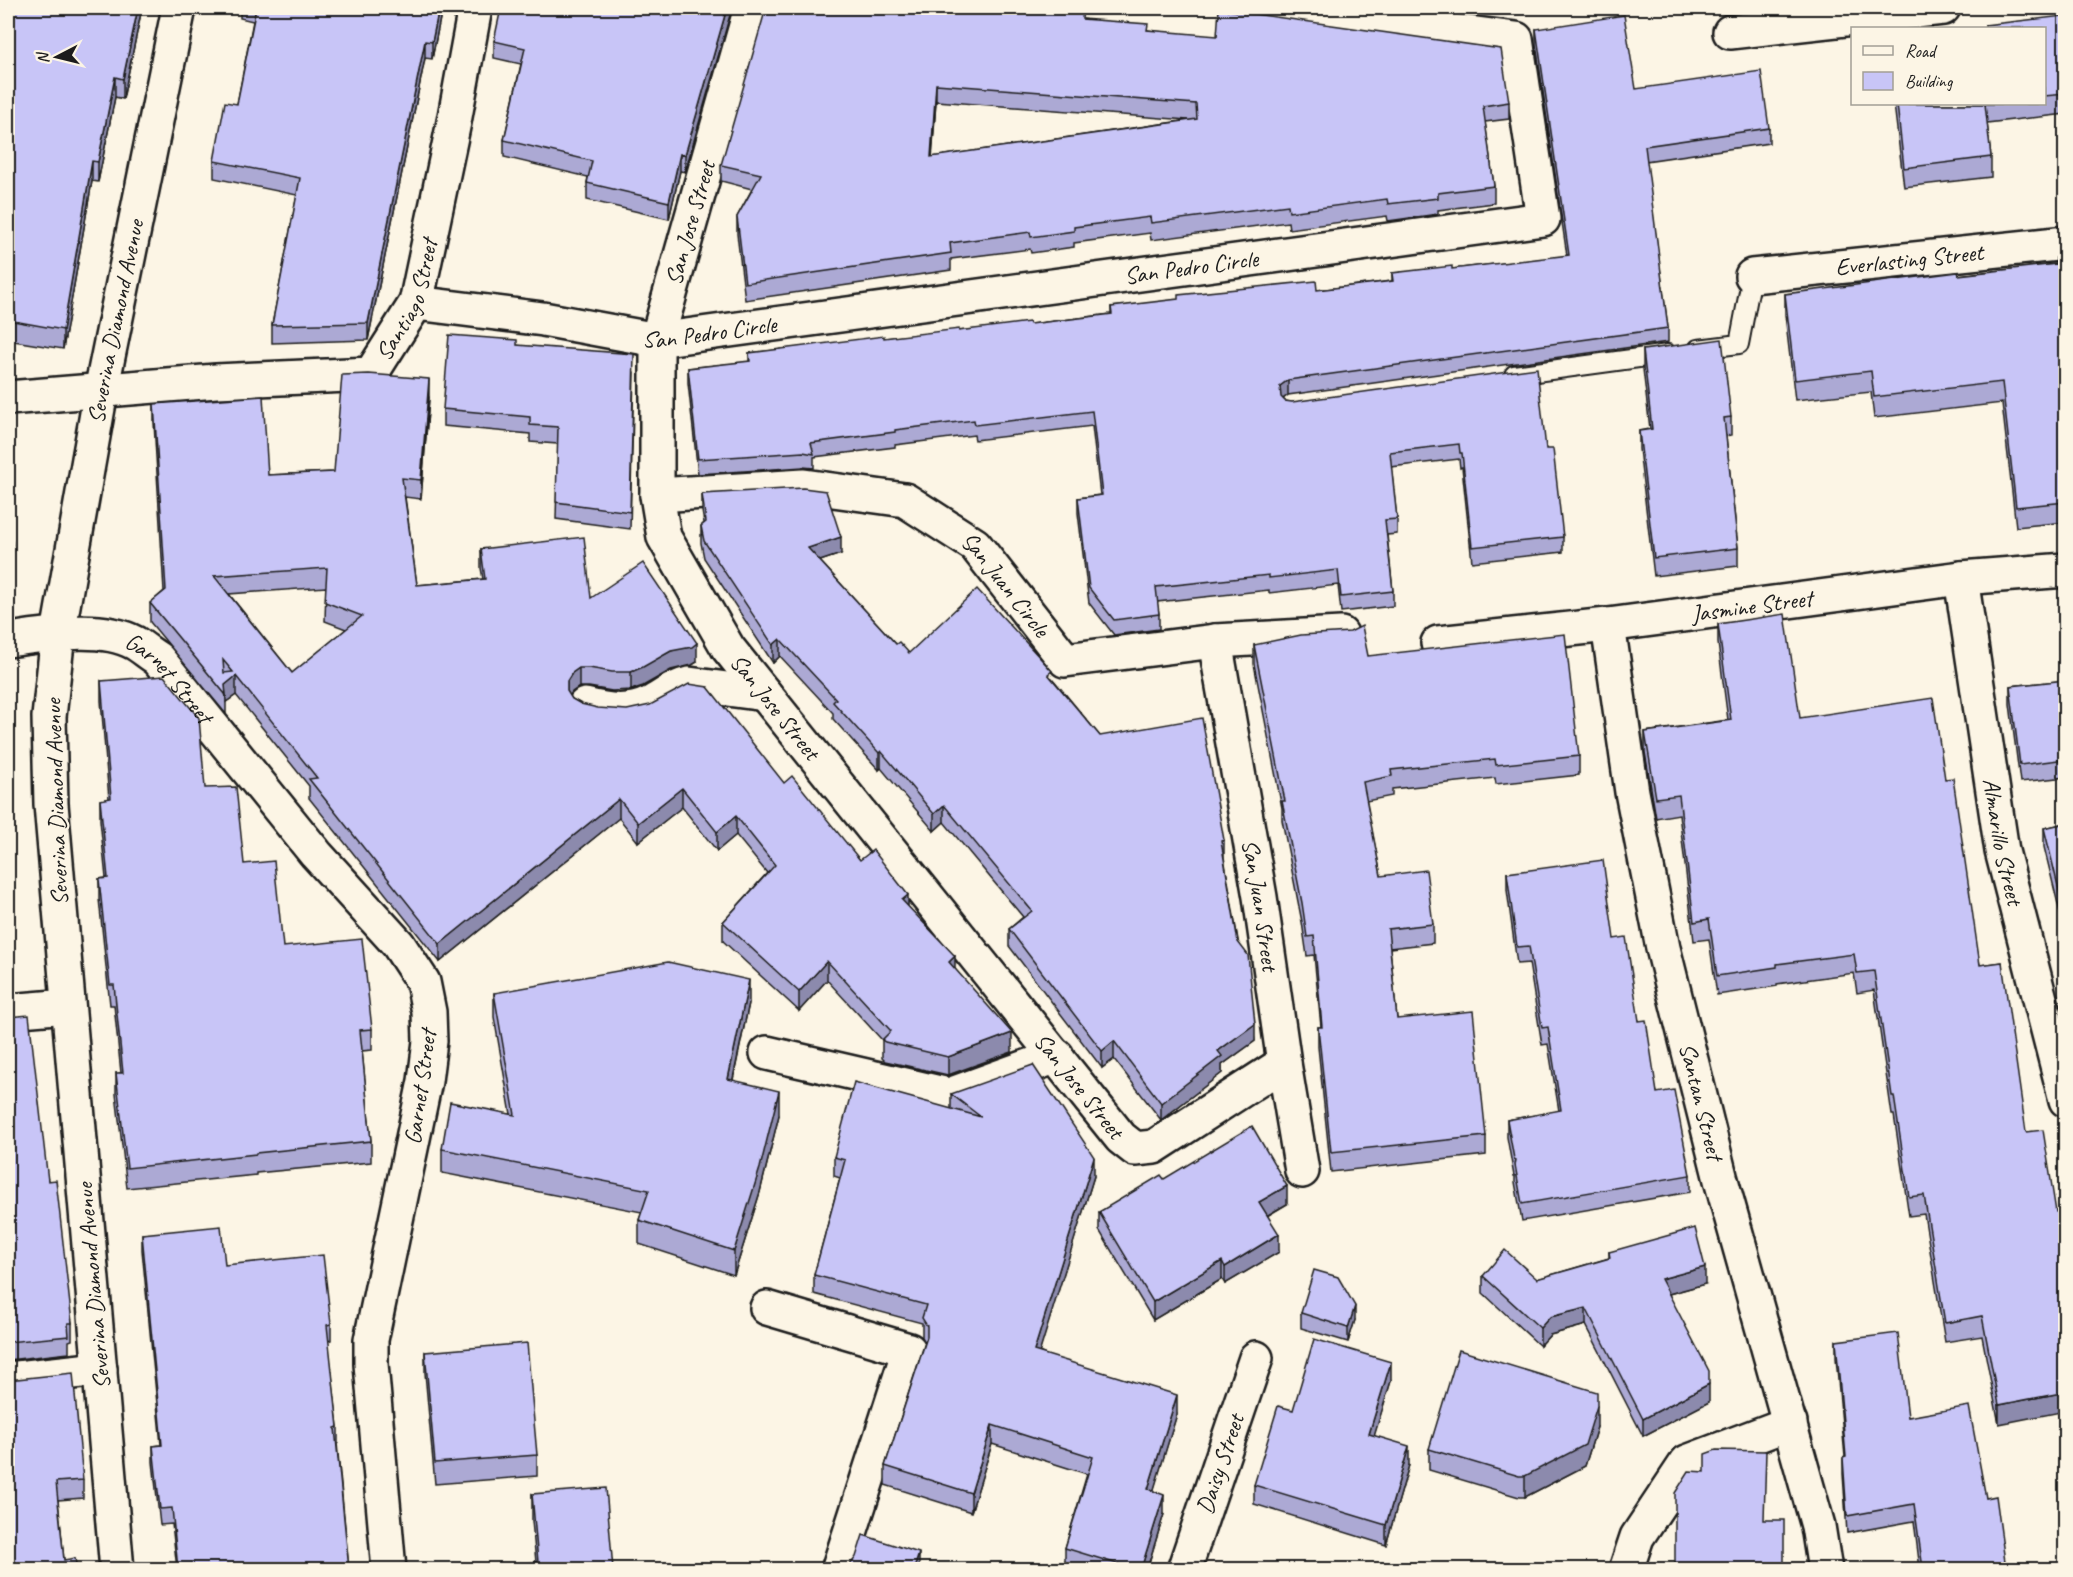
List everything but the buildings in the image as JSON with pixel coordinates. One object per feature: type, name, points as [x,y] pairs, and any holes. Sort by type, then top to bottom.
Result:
[{"type":"street","name":"Severina Diamond Avenue","points":[[117,1569],[51,804],[49,717],[58,634],[101,391],[179,8]]},
{"type":"street","name":"Santiago Street","points":[[101,391],[216,381],[371,374],[416,303],[476,8]]},
{"type":"street","name":"San Jose Street","points":[[751,8],[657,340],[657,495],[664,537],[728,648],[1058,1056],[1121,1138],[1135,1149],[1154,1147],[1284,1063]]},
{"type":"street","name":"San Pedro Circle","points":[[416,303],[543,320],[657,340],[1543,219],[1516,39],[1272,8]]},
{"type":"street","points":[[1730,32],[1942,8]]},
{"type":"street","name":"Everlasting Street","points":[[1752,276],[2066,243]]},
{"type":"street","points":[[8,398],[101,391]]},
{"type":"street","name":"San Juan Circle","points":[[657,495],[804,486],[905,500],[975,545],[1065,660],[1215,641],[1348,633]]},
{"type":"street","name":"Jasmine Street","points":[[1438,643],[1608,625],[1961,578],[2066,570]]},
{"type":"street","name":"Almarillo Street","points":[[1961,578],[2002,851],[2066,1100]]},
{"type":"street","name":"Santan Street","points":[[1608,625],[1632,792],[1662,948],[1721,1180],[1818,1527],[1825,1569]]},
{"type":"street","name":"Garnet Street","points":[[8,640],[58,634],[106,633],[134,643],[158,659],[316,854],[398,944],[423,982],[429,1012],[425,1081],[371,1340],[371,1364],[389,1569]]},
{"type":"street","name":"San Juan Street","points":[[1215,641],[1260,897],[1302,1171]]},
{"type":"street","points":[[585,705],[614,710],[632,710],[679,686],[689,684],[765,694]]},
{"type":"street","points":[[8,1011],[68,1006]]},
{"type":"street","points":[[767,1053],[949,1095],[1058,1056]]},
{"type":"street","points":[[767,1308],[909,1350],[838,1569]]},
{"type":"street","name":"Daisy Street","points":[[1185,1569],[1256,1358]]},
{"type":"street","points":[[8,1379],[100,1369]]},
{"type":"street","points":[[1626,1569],[1637,1537],[1687,1462],[1790,1423]]},
{"type":"lane","points":[[1503,377],[1739,344],[1752,276]]}]
